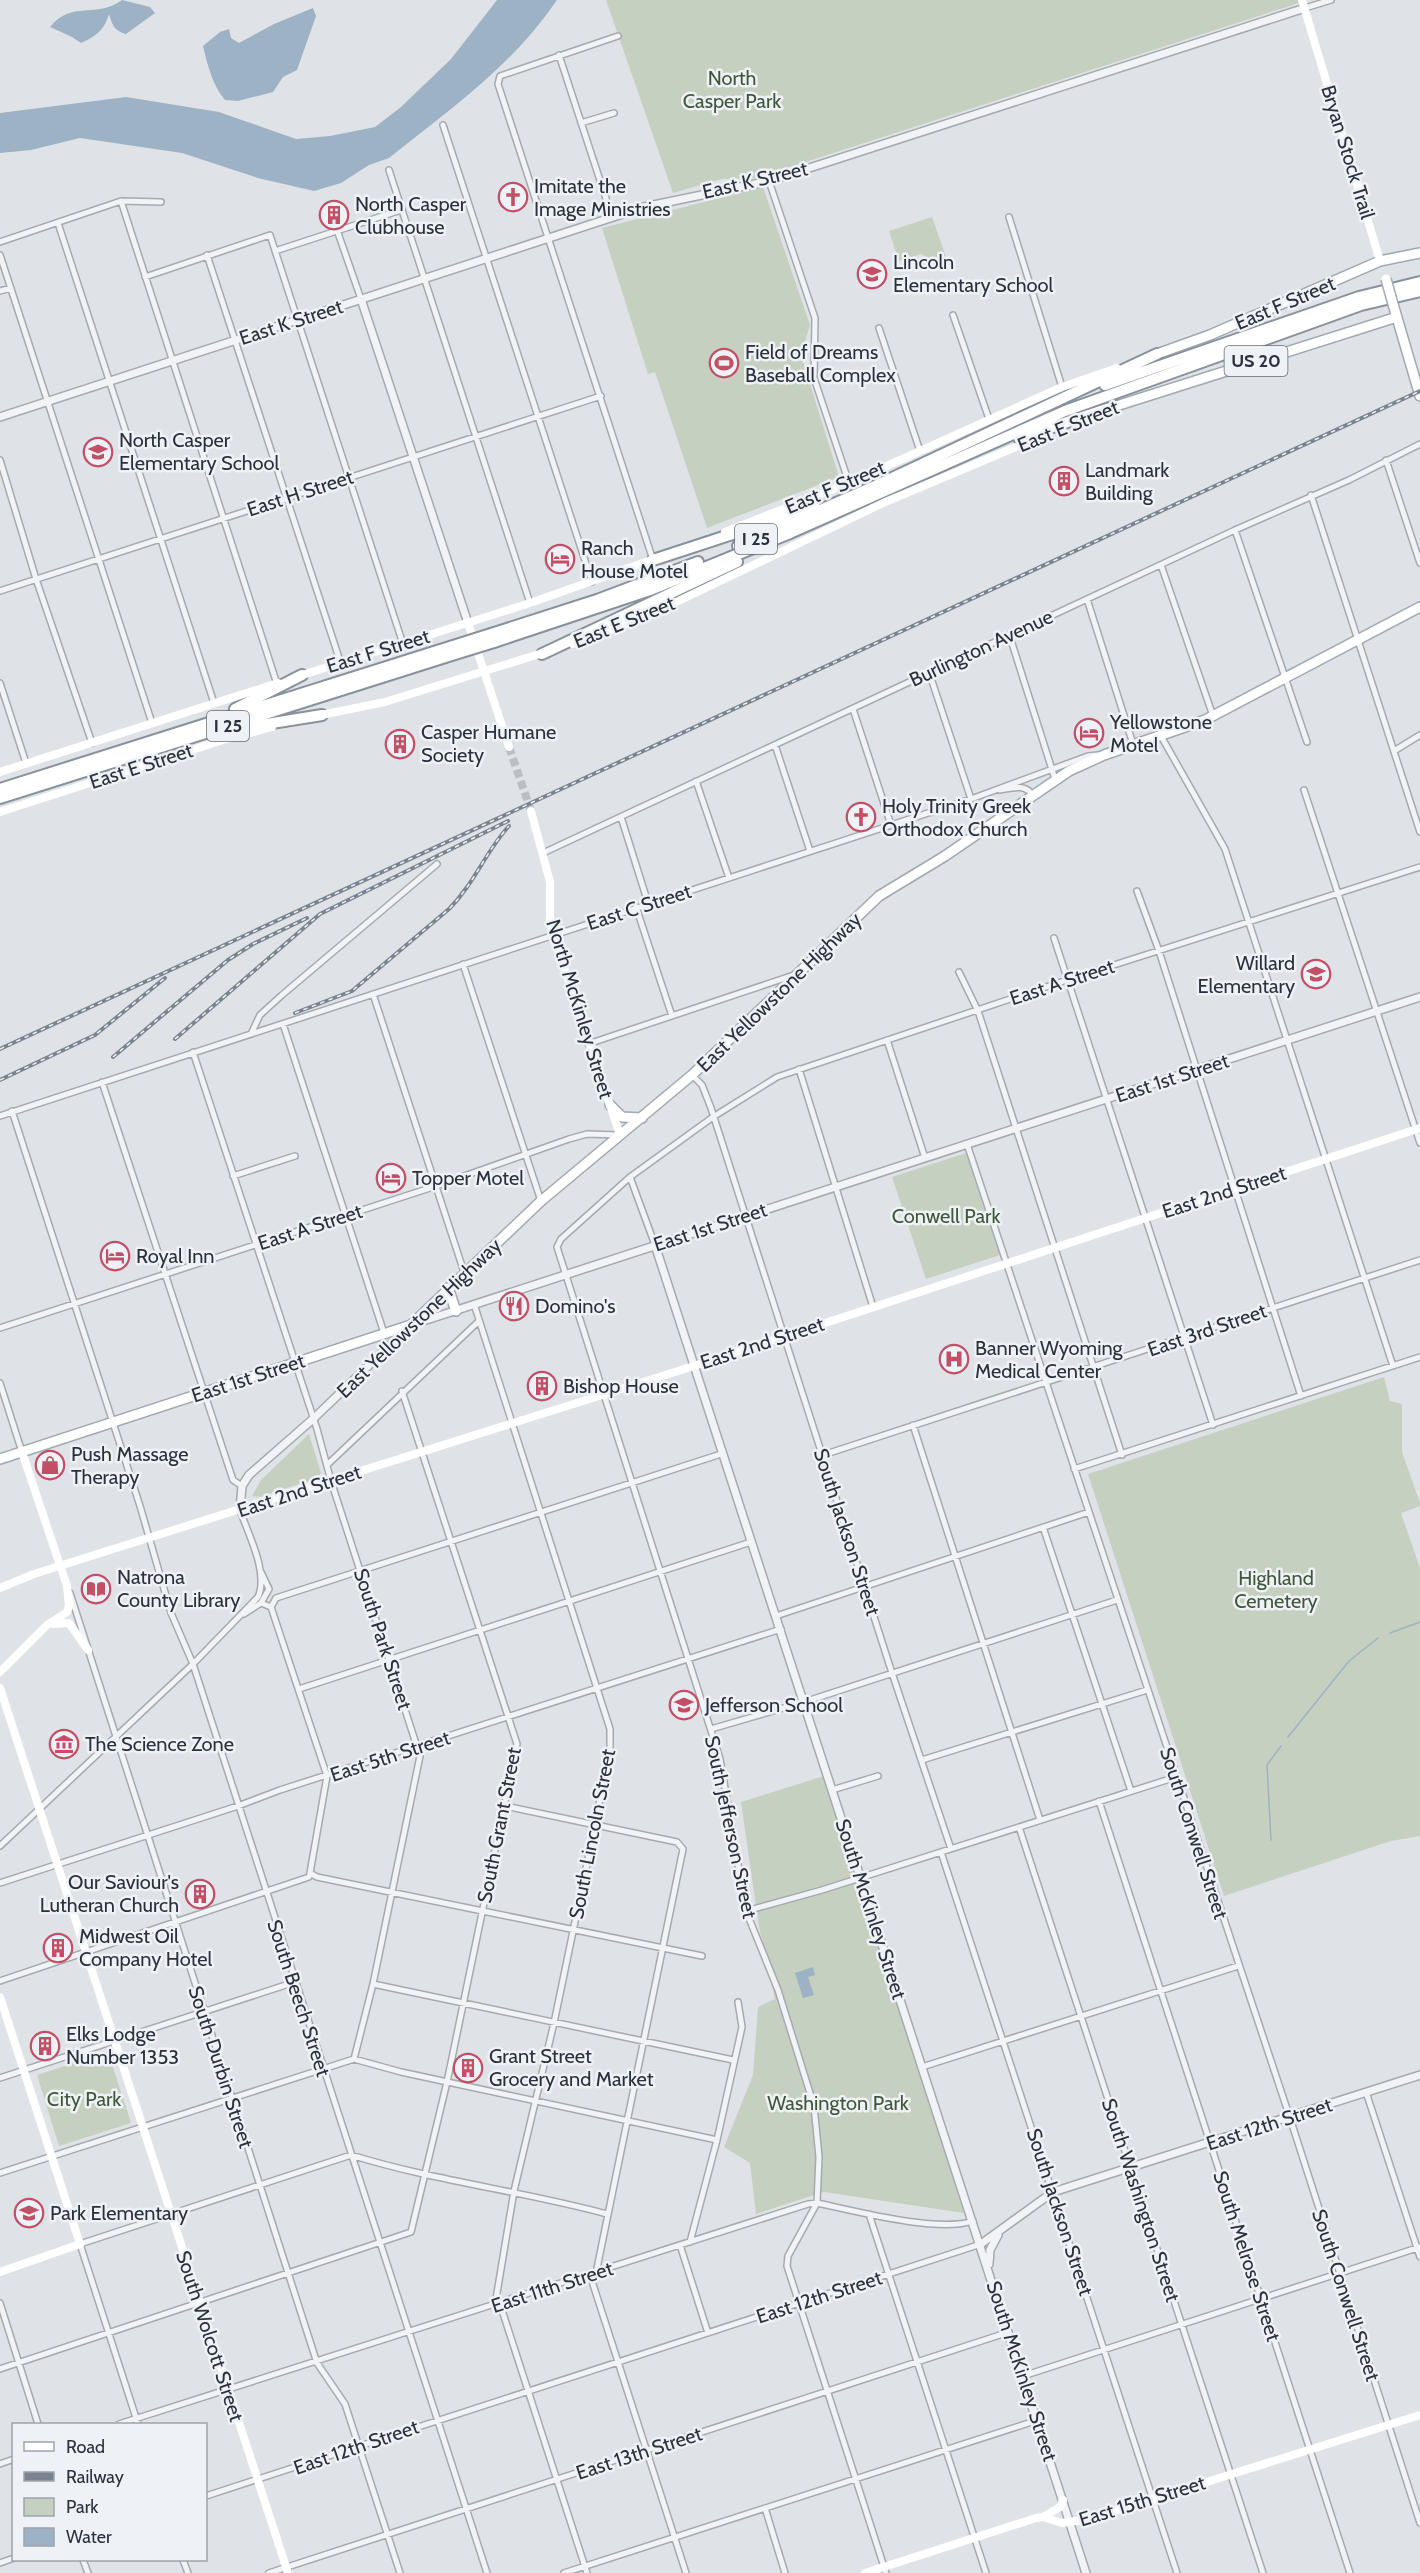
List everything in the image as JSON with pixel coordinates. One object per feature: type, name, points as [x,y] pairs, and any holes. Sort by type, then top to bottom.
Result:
[{"type":"highway","name":"I 25","points":[[492,638],[647,582],[786,526],[1013,421],[1112,383],[1359,297],[1420,282]]},
{"type":"highway","name":"I 25","points":[[0,789],[166,741],[650,590],[790,533],[1123,389],[1361,304],[1420,291]]},
{"type":"highway","name":"US 20","points":[[1013,421],[1157,354]]},
{"type":"highway","name":"US 20","points":[[978,450],[1116,406]]},
{"type":"highway","points":[[653,560],[875,486]]},
{"type":"highway","points":[[542,654],[769,546],[790,533]]},
{"type":"highway","points":[[166,741],[302,675]]},
{"type":"highway","points":[[166,741],[322,715]]},
{"type":"highway","name":"I 25","points":[[0,798],[166,741]]},
{"type":"main road","name":"Bryan Stock Trail","points":[[1303,4],[1420,396]]},
{"type":"main road","name":"East F Street","points":[[0,771],[530,603],[653,560],[849,483],[1062,387],[1210,335],[1380,261],[1420,253]]},
{"type":"main road","name":"East E Street","points":[[0,812],[223,740],[385,702],[542,654],[645,617],[883,503],[1116,406],[1397,317]]},
{"type":"main road","name":"East Yellowstone Highway","points":[[411,1325],[541,1201],[692,1075],[879,896],[945,856],[1055,779],[1104,755],[1213,716],[1420,608]]},
{"type":"main road","points":[[468,623],[508,747]]},
{"type":"main road","name":"North McKinley Street","points":[[531,811],[550,882],[550,922],[553,934],[620,1136]]},
{"type":"main road","points":[[610,1105],[622,1117],[642,1118]]},
{"type":"main road","name":"East 2nd Street","points":[[0,1588],[694,1366],[1418,1129]]},
{"type":"main road","points":[[448,1288],[456,1311]]},
{"type":"main road","name":"East 1st Street","points":[[0,1459],[411,1325]]},
{"type":"main road","name":"South Durbin Street","points":[[22,1452],[67,1586]]},
{"type":"main road","points":[[0,1672],[47,1625],[68,1610],[67,1586]]},
{"type":"main road","points":[[47,1625],[69,1623],[88,1650]]},
{"type":"main road","name":"South Wolcott Street","points":[[0,1688],[226,2390],[287,2570]]},
{"type":"main road","points":[[0,1997],[80,2244],[0,2272]]},
{"type":"main road","name":"East 15th Street","points":[[865,2573],[885,2570],[974,2537],[1043,2517],[1070,2522],[1153,2499],[1420,2415]]},
{"type":"main road","points":[[1043,2517],[1060,2507],[1063,2500]]},
{"type":"street","points":[[1303,4],[1331,0]]},
{"type":"street","name":"East K Street","points":[[1,417],[673,198],[770,181],[1303,4]]},
{"type":"street","points":[[618,36],[500,76],[498,84],[653,560]]},
{"type":"street","points":[[559,55],[612,217]]},
{"type":"street","points":[[581,123],[614,112]]},
{"type":"street","points":[[443,125],[592,582]]},
{"type":"street","points":[[389,170],[530,603]]},
{"type":"street","points":[[770,181],[814,318],[814,378],[849,483]]},
{"type":"street","points":[[121,201],[277,684]]},
{"type":"street","points":[[0,242],[121,201],[161,201]]},
{"type":"street","points":[[275,251],[401,210]]},
{"type":"street","points":[[1010,217],[1062,387]]},
{"type":"street","points":[[58,223],[214,703]]},
{"type":"street","points":[[338,230],[468,623]]},
{"type":"street","points":[[145,276],[270,235],[403,644]]},
{"type":"street","points":[[0,255],[152,723]]},
{"type":"street","points":[[207,255],[341,664]]},
{"type":"street","points":[[0,291],[10,288]]},
{"type":"street","points":[[953,315],[989,419]]},
{"type":"street","points":[[879,328],[920,450]]},
{"type":"street","name":"East H Street","points":[[0,591],[601,396]]},
{"type":"street","points":[[0,408],[1,417]]},
{"type":"street","name":"Burlington Avenue","points":[[543,853],[1235,530],[1349,480],[1420,444]]},
{"type":"street","points":[[0,460],[36,579],[92,743]]},
{"type":"street","points":[[1386,460],[1420,563]]},
{"type":"street","points":[[1311,495],[1420,832]]},
{"type":"street","points":[[1235,530],[1307,742]]},
{"type":"street","points":[[1161,565],[1213,716]]},
{"type":"street","points":[[1087,599],[1133,744]]},
{"type":"street","points":[[1010,637],[1055,779]]},
{"type":"street","points":[[929,672],[971,798]]},
{"type":"street","points":[[0,683],[26,764]]},
{"type":"street","points":[[853,709],[891,825]]},
{"type":"street","points":[[1161,735],[1222,843],[1393,1366]]},
{"type":"street","points":[[1394,751],[1420,735]]},
{"type":"street","points":[[775,745],[810,851]]},
{"type":"street","name":"East C Street","points":[[0,1116],[891,825],[1088,756],[1104,755]]},
{"type":"street","points":[[696,781],[729,878]]},
{"type":"street","name":"East C Street","points":[[992,791],[1020,787],[1028,789],[1032,794]]},
{"type":"street","points":[[1305,790],[1418,1129],[1420,1143]]},
{"type":"street","points":[[621,818],[648,903]]},
{"type":"street","points":[[251,1034],[260,1016],[282,995],[437,864]]},
{"type":"street","name":"East A Street","points":[[557,1247],[561,1239],[630,1176],[713,1117],[777,1077],[1067,980],[1420,867]]},
{"type":"street","points":[[1137,891],[1159,951],[1301,1396]]},
{"type":"street","points":[[636,907],[672,1016]]},
{"type":"street","points":[[1054,938],[1213,1425]]},
{"type":"street","points":[[463,964],[541,1201]]},
{"type":"street","points":[[959,972],[978,1011],[1122,1455]]},
{"type":"street","points":[[588,1044],[796,974]]},
{"type":"street","points":[[373,994],[464,1272]]},
{"type":"street","name":"East 1st Street","points":[[411,1325],[1420,997]]},
{"type":"street","points":[[283,1024],[384,1333]]},
{"type":"street","points":[[887,1040],[925,1158]]},
{"type":"street","name":"South Park Street","points":[[192,1052],[314,1419],[331,1481],[417,1747],[419,1761],[393,1892],[354,2059]]},
{"type":"street","points":[[799,1069],[873,1306]]},
{"type":"street","name":"South Jackson Street","points":[[692,1075],[702,1085],[713,1117],[951,1849]]},
{"type":"street","points":[[102,1082],[202,1392],[233,1480],[242,1486],[240,1510],[260,1570],[276,1598]]},
{"type":"street","name":"South Beech Street","points":[[12,1111],[151,1539],[171,1613],[193,1664],[321,2068],[487,2573]]},
{"type":"street","name":"East A Street","points":[[0,1328],[436,1186],[587,1134],[620,1136]]},
{"type":"street","name":"South Conwell Street","points":[[967,1144],[1290,2118],[1420,2523]]},
{"type":"street","points":[[233,1176],[295,1156]]},
{"type":"street","points":[[630,1176],[655,1245]]},
{"type":"street","name":"South McKinley Street","points":[[655,1245],[1086,2573]]},
{"type":"street","name":"South Jefferson Street","points":[[557,1247],[725,1778],[746,1911],[778,1990],[814,2106],[819,2157],[817,2203]]},
{"type":"street","name":"East 3rd Street","points":[[823,1455],[1420,1260]]},
{"type":"street","name":"South Lincoln Street","points":[[474,1305],[610,1729],[610,1747],[554,2023],[514,2191],[498,2304],[587,2573]]},
{"type":"street","points":[[327,1465],[402,1391],[479,1321]]},
{"type":"street","name":"East Yellowstone Highway","points":[[242,1486],[249,1474],[314,1419],[411,1325]]},
{"type":"street","points":[[1074,1469],[1420,1358]]},
{"type":"street","points":[[0,1383],[22,1452]]},
{"type":"street","name":"South Grant Street","points":[[379,2243],[411,2232],[427,2175],[517,1744],[402,1391]]},
{"type":"street","points":[[913,1425],[1040,1820]]},
{"type":"street","points":[[0,1981],[309,1876],[327,1776],[271,1607],[276,1598],[722,1454]]},
{"type":"street","points":[[776,1616],[1089,1512]]},
{"type":"street","points":[[1043,1527],[1131,1791]]},
{"type":"street","points":[[299,1689],[751,1542]]},
{"type":"street","points":[[0,1846],[193,1664],[240,1616],[260,1592],[260,1570]]},
{"type":"street","name":"South Durbin Street","points":[[67,1586],[317,2363],[345,2403],[400,2573]]},
{"type":"street","points":[[240,1616],[261,1603],[269,1589]]},
{"type":"street","points":[[711,1729],[804,1702],[1117,1600]]},
{"type":"street","points":[[261,1603],[271,1607]]},
{"type":"street","name":"East 5th Street","points":[[0,1883],[238,1806],[280,1790],[781,1629]]},
{"type":"street","points":[[922,1760],[1147,1690]]},
{"type":"street","points":[[832,1790],[878,1776]]},
{"type":"street","points":[[746,1911],[860,1878],[1176,1777]]},
{"type":"street","name":"South Melrose Street","points":[[1099,1801],[1350,2573]]},
{"type":"street","points":[[505,1806],[682,1845],[664,1950],[593,2274],[618,2363],[686,2573]]},
{"type":"street","name":"South Washington Street","points":[[1019,1827],[1263,2573]]},
{"type":"street","name":"South Jackson Street","points":[[941,1852],[1106,2350],[1177,2573]]},
{"type":"street","points":[[310,1873],[664,1950],[702,1956]]},
{"type":"street","points":[[922,2067],[1238,1966]]},
{"type":"street","points":[[0,2078],[114,2039],[295,1982]]},
{"type":"street","points":[[373,1984],[733,2060]]},
{"type":"street","points":[[690,2242],[717,2140],[742,2027],[738,2002]]},
{"type":"street","points":[[0,2173],[231,2096],[354,2059],[536,2102],[717,2140]]},
{"type":"street","name":"East 12th Street","points":[[207,2496],[981,2244],[1053,2192],[1420,2075]]},
{"type":"street","points":[[1366,2092],[1419,2248],[1420,2257]]},
{"type":"street","points":[[137,2422],[80,2244],[351,2155],[427,2175],[514,2191],[607,2214]]},
{"type":"street","points":[[817,2203],[788,2256],[787,2266],[885,2570]]},
{"type":"street","name":"East 11th Street","points":[[137,2422],[226,2390],[817,2203],[869,2214],[926,2222],[963,2224],[973,2221]]},
{"type":"street","points":[[869,2214],[986,2573]]},
{"type":"street","points":[[988,2266],[990,2250],[1004,2228]]},
{"type":"street","points":[[0,2369],[200,2304],[244,2287],[290,2275],[379,2243]]},
{"type":"street","points":[[680,2245],[708,2333]]},
{"type":"street","points":[[1023,2376],[1419,2248]]},
{"type":"street","points":[[0,2303],[38,2423]]},
{"type":"street","name":"East 13th Street","points":[[269,2573],[287,2570],[466,2509],[1009,2332]]},
{"type":"street","points":[[564,2573],[1038,2420]]},
{"type":"street","points":[[765,2508],[785,2573]]},
{"type":"green space","name":"North Casper Park","points":[[606,0],[1301,0],[1302,2],[756,178],[722,179],[673,193]]},
{"type":"green space","name":"Field of Dreams Baseball Complex","points":[[763,187],[810,325],[801,355],[839,477],[707,528],[655,372],[648,374],[602,228]]},
{"type":"green space","points":[[932,217],[946,257],[934,261],[921,254],[899,261],[889,231]]},
{"type":"green space","name":"Conwell Park","points":[[966,1153],[1000,1255],[926,1279],[892,1177]]},
{"type":"green space","name":"Highland Cemetery","points":[[1384,1377],[1390,1401],[1402,1404],[1402,1452],[1420,1503],[1420,1506],[1401,1513],[1420,1568],[1420,1836],[1391,1841],[1224,1896],[1088,1474]]},
{"type":"green space","points":[[309,1434],[321,1473],[318,1478],[259,1497],[252,1496],[261,1480]]},
{"type":"green space","name":"Washington Park","points":[[827,1775],[964,2213],[824,2192],[756,2214],[750,2163],[724,2147],[753,2075],[758,2007],[775,1999],[759,1927],[741,1802]]},
{"type":"green space","name":"City Park","points":[[108,2052],[131,2123],[59,2146],[37,2075]]},
{"type":"water","points":[[122,0],[150,7],[155,13],[126,34],[114,27],[109,14],[105,25],[99,32],[81,43],[50,27],[67,14],[112,6]]},
{"type":"water","points":[[497,0],[557,0],[520,46],[458,104],[389,158],[369,165],[341,183],[314,191],[258,178],[182,153],[80,138],[31,150],[0,153],[0,113],[126,97],[219,112],[296,139],[330,136],[375,127],[401,107],[451,59]]},
{"type":"water","points":[[313,8],[316,16],[297,70],[283,77],[273,92],[238,101],[225,100],[214,81],[203,46],[220,32],[229,29],[231,38],[239,43],[274,24]]},
{"type":"water","points":[[813,1967],[815,1975],[808,1977],[814,1995],[803,1998],[795,1973]]},
{"type":"waterway","points":[[1390,1633],[1420,1622]]},
{"type":"waterway","points":[[1288,1737],[1349,1661],[1378,1638]]},
{"type":"waterway","points":[[1271,1840],[1267,1765],[1281,1746]]},
{"type":"tunnel","points":[[509,747],[531,811]]},
{"type":"railway","points":[[0,1049],[1420,391]]},
{"type":"railway","points":[[175,1039],[320,914],[508,821]]},
{"type":"railway","points":[[295,1013],[352,991],[449,909],[466,889],[493,846],[509,826]]},
{"type":"railway","points":[[113,1057],[228,960],[253,944],[307,918]]},
{"type":"railway","points":[[0,1080],[95,1035],[165,978]]},
{"type":"place","name":"Imitate the Image Ministries","points":[[513,197]]},
{"type":"place","name":"North Casper Clubhouse","points":[[334,215]]},
{"type":"place","name":"Lincoln Elementary School","points":[[872,274]]},
{"type":"place","name":"Field of Dreams Baseball Complex","points":[[724,363]]},
{"type":"place","name":"North Casper Elementary School","points":[[98,452]]},
{"type":"place","name":"Landmark Building","points":[[1064,481]]},
{"type":"place","name":"Ranch House Motel","points":[[560,559]]},
{"type":"place","name":"Yellowstone Motel","points":[[1089,733]]},
{"type":"place","name":"Casper Humane Society","points":[[400,744]]},
{"type":"place","name":"Holy Trinity Greek Orthodox Church","points":[[861,817]]},
{"type":"place","name":"Willard Elementary","points":[[1316,974]]},
{"type":"place","name":"Topper Motel","points":[[391,1178]]},
{"type":"place","name":"Royal Inn","points":[[115,1256]]},
{"type":"place","name":"Domino's","points":[[514,1306]]},
{"type":"place","name":"Banner Wyoming Medical Center","points":[[954,1359]]},
{"type":"place","name":"Bishop House","points":[[542,1386]]},
{"type":"place","name":"Push Massage Therapy","points":[[50,1465]]},
{"type":"place","name":"Natrona County Library","points":[[96,1589]]},
{"type":"place","name":"Jefferson School","points":[[684,1705]]},
{"type":"place","name":"The Science Zone","points":[[64,1744]]},
{"type":"place","name":"Our Saviour's Lutheran Church","points":[[200,1894]]},
{"type":"place","name":"Midwest Oil Company Hotel","points":[[58,1948]]},
{"type":"place","name":"Elks Lodge Number 1353","points":[[45,2046]]},
{"type":"place","name":"Grant Street Grocery and Market","points":[[468,2068]]},
{"type":"place","name":"Park Elementary","points":[[29,2213]]}]
